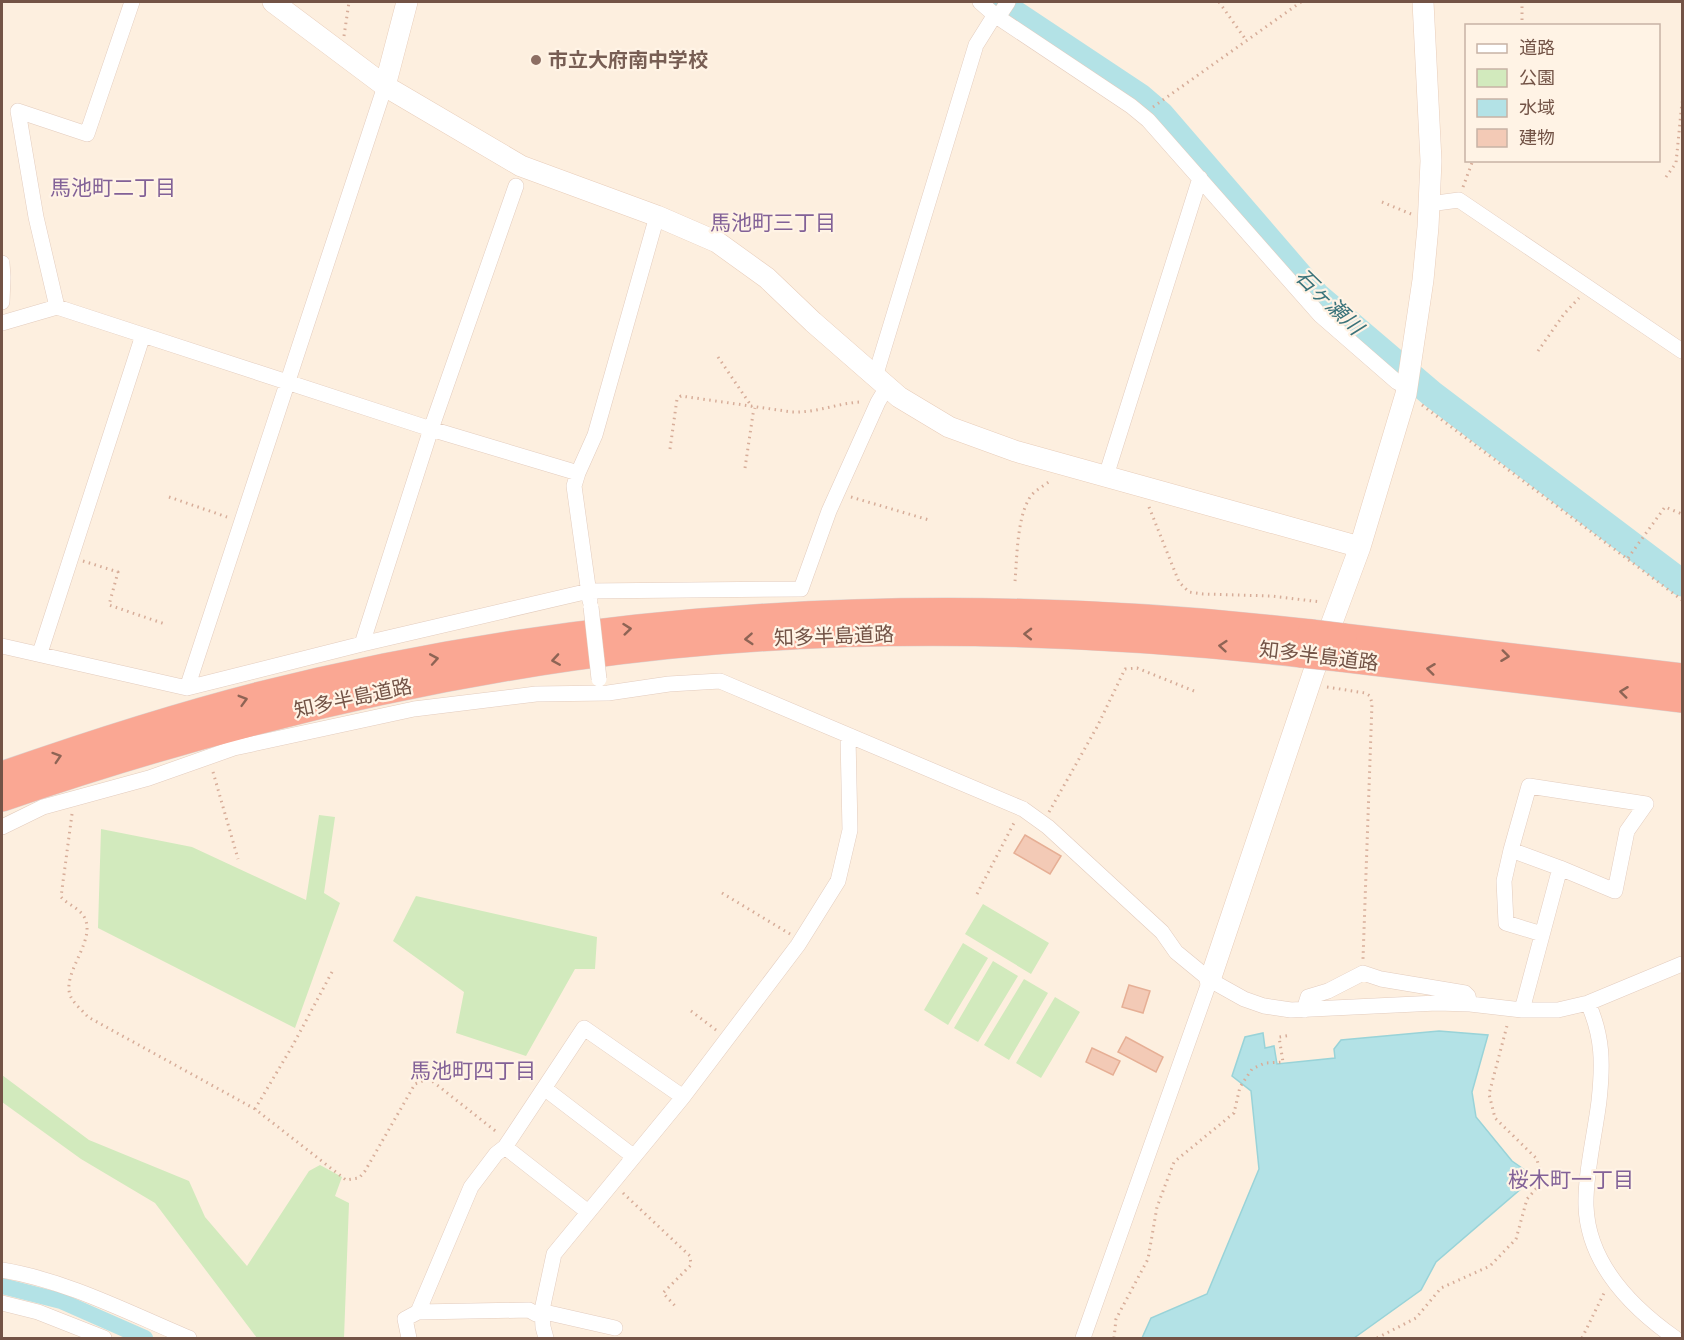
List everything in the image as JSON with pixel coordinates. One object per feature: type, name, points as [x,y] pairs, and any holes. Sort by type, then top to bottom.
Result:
[{"type":"highway","name":"知多半島道路","points":[[2,776],[156,725],[233,703],[366,671],[572,635],[790,615],[938,610],[1060,613],[1203,622],[1306,643],[1683,677]]},
{"type":"highway","name":"知多半島道路","points":[[2,798],[163,746],[262,718],[371,693],[565,658],[676,645],[791,636],[1060,634],[1138,639],[1306,643]]},
{"type":"highway","name":"知多半島道路","points":[[1341,647],[1683,699]]},
{"type":"street","points":[[57,307],[36,217],[18,111],[87,134],[132,2]]},
{"type":"street","points":[[273,2],[385,86],[521,166],[657,216],[717,242],[767,278],[880,389],[950,427],[1004,447],[1058,463],[1360,546]]},
{"type":"street","points":[[187,688],[385,86],[407,2]]},
{"type":"street","points":[[980,2],[1002,9],[1148,120],[1320,315],[1406,391]]},
{"type":"street","points":[[1083,1338],[1360,546],[1406,391],[1423,280],[1429,211],[1431,161],[1423,2]]},
{"type":"street","points":[[2,646],[187,688],[588,591],[801,589],[880,389],[976,45],[991,21],[1002,9]]},
{"type":"street","points":[[1106,476],[1200,178]]},
{"type":"street","points":[[362,644],[431,429],[516,186]]},
{"type":"street","points":[[1429,211],[1459,200],[1683,351]]},
{"type":"street","points":[[608,693],[599,679],[574,486],[595,435],[657,216]]},
{"type":"street","points":[[2,263],[2,302]]},
{"type":"street","points":[[2,323],[57,307],[431,429],[578,473]]},
{"type":"street","points":[[40,653],[143,335]]},
{"type":"street","points":[[2,827],[43,807],[149,778],[234,748],[414,709],[536,694],[608,693],[669,684],[720,681],[848,737],[1021,808],[1041,822],[1162,932],[1176,952],[1210,980],[1244,999],[1264,1006],[1304,1010],[1437,1003],[1470,1004],[1517,1010],[1558,1010],[1588,1003],[1683,964]]},
{"type":"street","points":[[546,1338],[543,1313],[554,1254],[683,1097],[800,941],[838,881],[850,830],[848,737]]},
{"type":"street","points":[[1511,850],[1615,891],[1627,831],[1646,804],[1529,786],[1511,850],[1504,881],[1506,923],[1542,934]]},
{"type":"street","points":[[1517,1010],[1542,934],[1560,868]]},
{"type":"street","points":[[1304,1010],[1308,997],[1328,992],[1363,973],[1381,979],[1465,993],[1470,1004]]},
{"type":"street","points":[[1588,1003],[1597,1023],[1602,1062],[1586,1208],[1589,1230],[1596,1252],[1612,1280],[1630,1300],[1675,1338]]},
{"type":"street","points":[[418,1312],[471,1187],[496,1154],[507,1144],[584,1028],[683,1097]]},
{"type":"street","points":[[544,1088],[633,1156]]},
{"type":"street","points":[[507,1144],[588,1212]]},
{"type":"street","points":[[2,1270],[30,1275],[70,1287],[189,1338]]},
{"type":"street","points":[[2,1303],[38,1312],[104,1338]]},
{"type":"street","points":[[409,1338],[405,1319],[418,1312],[529,1310],[536,1314],[543,1313],[615,1328]]},
{"type":"path","points":[[336,50],[346,33],[348,2]]},
{"type":"path","points":[[1219,2],[1246,40]]},
{"type":"path","points":[[1157,102],[1301,2]]},
{"type":"path","points":[[1521,24],[1522,2]]},
{"type":"path","points":[[1666,177],[1676,163],[1683,102]]},
{"type":"path","points":[[1459,200],[1472,162]]},
{"type":"path","points":[[1382,202],[1416,217],[1429,211]]},
{"type":"path","points":[[1538,351],[1564,314],[1588,288]]},
{"type":"path","points":[[718,357],[754,407],[745,468]]},
{"type":"path","points":[[670,449],[677,399],[681,396],[805,412],[848,403],[880,389]]},
{"type":"path","points":[[1406,391],[1683,600]]},
{"type":"path","points":[[1015,581],[1021,526],[1029,498],[1055,477],[1058,463]]},
{"type":"path","points":[[1145,487],[1146,500],[1161,533],[1165,549],[1179,582],[1189,592],[1271,596],[1338,605]]},
{"type":"path","points":[[837,493],[929,520]]},
{"type":"path","points":[[169,498],[241,522]]},
{"type":"path","points":[[1628,558],[1665,507],[1683,514]]},
{"type":"path","points":[[70,557],[118,572],[109,605],[165,624]]},
{"type":"path","points":[[1041,822],[1081,756],[1125,669],[1137,668],[1194,691]]},
{"type":"path","points":[[1310,686],[1358,690],[1370,696],[1372,703],[1363,973]]},
{"type":"path","points":[[208,757],[238,859]]},
{"type":"path","points":[[69,800],[72,818],[61,897],[80,912],[86,923],[85,937],[72,970],[69,991],[71,998],[88,1017],[255,1109],[346,1180],[359,1178],[365,1171],[415,1084],[425,1080],[432,1081],[507,1144]]},
{"type":"path","points":[[977,894],[1021,808]]},
{"type":"path","points":[[722,893],[800,941]]},
{"type":"path","points":[[255,1109],[332,972]]},
{"type":"path","points":[[1377,1338],[1416,1318],[1441,1288],[1490,1266],[1516,1239],[1527,1199],[1542,1182],[1537,1159],[1495,1118],[1489,1094],[1517,1010]]},
{"type":"path","points":[[691,1011],[727,1038]]},
{"type":"path","points":[[1114,1338],[1116,1319],[1148,1259],[1157,1207],[1174,1162],[1234,1113],[1240,1087],[1252,1069],[1265,1063],[1283,1062],[1279,1037],[1291,1035]]},
{"type":"path","points":[[612,1182],[690,1256],[691,1265],[663,1293],[677,1308]]},
{"type":"path","points":[[1582,1338],[1612,1280]]},
{"type":"green space","points":[[319,815],[335,817],[324,893],[340,903],[295,1028],[98,928],[101,829],[192,847],[306,900]]},
{"type":"green space","points":[[416,896],[597,937],[595,969],[575,969],[526,1056],[456,1033],[464,992],[393,941]]},
{"type":"green space","points":[[983,904],[1049,943],[1031,974],[965,934]]},
{"type":"green space","points":[[963,943],[988,958],[948,1025],[924,1010]]},
{"type":"green space","points":[[993,961],[1018,976],[978,1042],[954,1028]]},
{"type":"green space","points":[[1024,979],[1048,993],[1009,1060],[984,1045]]},
{"type":"green space","points":[[1055,997],[1080,1012],[1041,1078],[1016,1063]]},
{"type":"green space","points":[[2,1075],[89,1140],[189,1181],[205,1217],[247,1266],[309,1171],[320,1165],[342,1177],[335,1196],[349,1203],[344,1338],[257,1338],[155,1203],[81,1159],[2,1102]]},
{"type":"water","points":[[1439,1031],[1488,1035],[1472,1092],[1476,1117],[1512,1161],[1526,1171],[1523,1187],[1436,1262],[1421,1290],[1354,1338],[1142,1338],[1151,1318],[1207,1294],[1259,1169],[1251,1091],[1232,1076],[1245,1037],[1263,1033],[1265,1048],[1274,1046],[1277,1064],[1335,1058],[1334,1049],[1341,1040]]},
{"type":"building","points":[[1025,835],[1061,856],[1050,874],[1014,853]]},
{"type":"building","points":[[1129,985],[1150,991],[1143,1013],[1122,1007]]},
{"type":"building","points":[[1126,1037],[1163,1057],[1156,1072],[1118,1052]]},
{"type":"building","points":[[1092,1048],[1120,1061],[1113,1075],[1086,1062]]},
{"type":"waterway","name":"石ヶ瀬川","points":[[997,2],[1140,97],[1161,115],[1317,296],[1432,394],[1682,583]]},
{"type":"waterway","points":[[2,1286],[61,1301],[145,1338]]},
{"type":"place","name":"市立大府南中学校","points":[[536,60]]},
{"type":"district","name":"馬池町二丁目","points":[[113,188]]},
{"type":"district","name":"馬池町三丁目","points":[[773,223]]},
{"type":"district","name":"馬池町四丁目","points":[[473,1071]]},
{"type":"district","name":"桜木町一丁目","points":[[1571,1180]]}]
